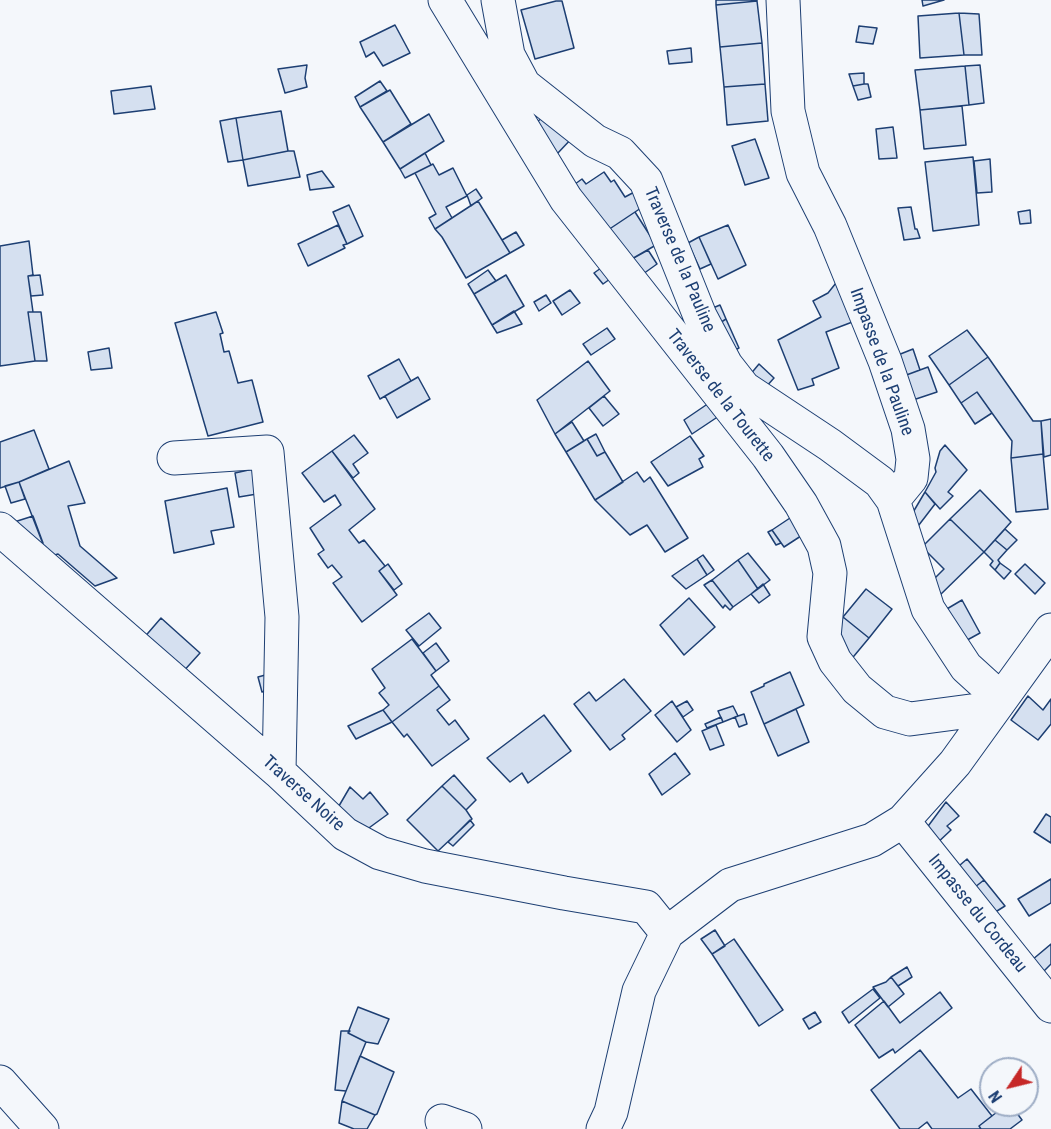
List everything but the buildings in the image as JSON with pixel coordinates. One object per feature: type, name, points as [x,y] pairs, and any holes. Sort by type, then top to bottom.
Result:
[{"type":"main road","name":"Traverse de la Tourette","points":[[445,0],[566,199],[768,456],[801,504],[824,546],[830,573],[824,637],[835,661],[857,689],[885,712],[910,719],[997,703]]},
{"type":"main road","name":"Traverse de la Pauline","points":[[498,0],[508,55],[524,85],[595,141],[620,153],[646,181],[700,316],[726,365],[744,388],[830,445],[880,482],[892,500]]},
{"type":"main road","name":"Impasse de la Pauline","points":[[783,0],[788,111],[803,173],[830,226],[885,361],[908,429],[913,459],[911,478],[892,500]]},
{"type":"main road","points":[[174,458],[267,452],[282,617],[279,772]]},
{"type":"main road","points":[[892,500],[928,609],[966,667],[997,703]]},
{"type":"main road","name":"Traverse Noire","points":[[0,529],[279,772],[345,834],[380,853],[425,866],[646,907],[667,933]]},
{"type":"main road","points":[[603,1129],[611,1112],[639,991],[667,933],[730,885],[872,840],[903,821],[955,763],[1051,630]]},
{"type":"main road","name":"Impasse du Cordeau","points":[[903,821],[1051,1006]]},
{"type":"main road","points":[[0,1082],[42,1129]]}]
